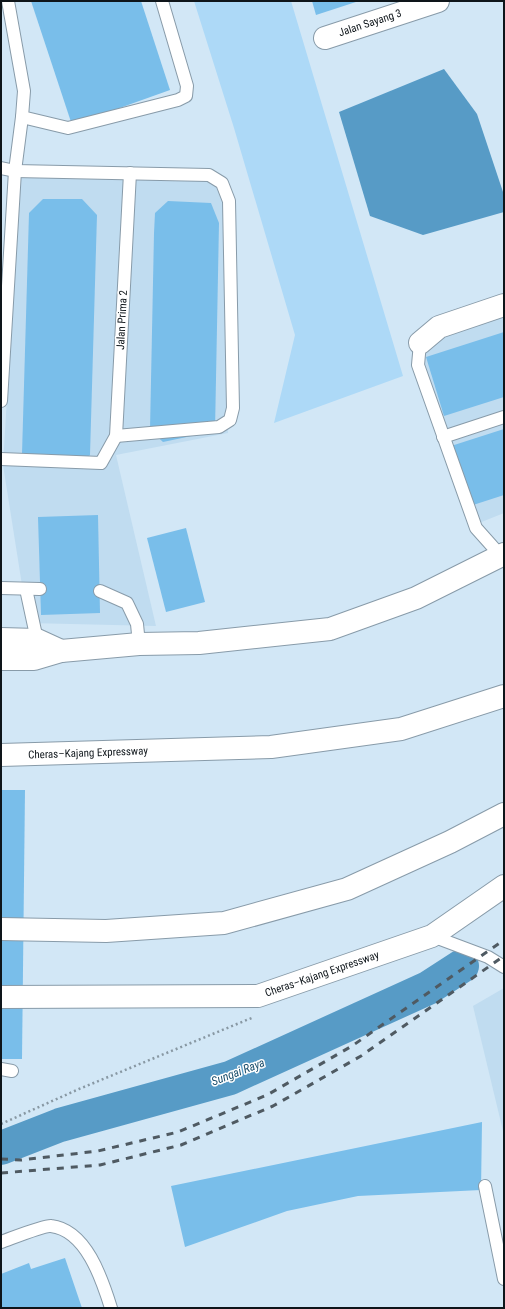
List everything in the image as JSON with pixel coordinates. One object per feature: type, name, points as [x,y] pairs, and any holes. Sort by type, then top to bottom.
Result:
[{"type":"main road","name":"Jalan Sayang 3","points":[[325,38],[438,1]]},
{"type":"main road","points":[[420,343],[439,327],[504,305]]},
{"type":"main road","points":[[1,659],[34,658],[61,651],[139,644],[199,643],[330,628],[416,598],[503,555]]},
{"type":"main road","points":[[1,639],[36,640],[61,651]]},
{"type":"main road","name":"Cheras–Kajang Expressway","points":[[1,755],[271,747],[401,729],[504,696]]},
{"type":"main road","points":[[1,929],[106,931],[224,923],[347,889],[450,842],[504,814]]},
{"type":"main road","name":"Cheras–Kajang Expressway","points":[[1,997],[258,996],[432,936],[504,886]]},
{"type":"lane","points":[[1,401],[15,170],[24,91],[8,1]]},
{"type":"lane","points":[[22,117],[68,128],[178,100],[186,96],[187,86],[162,1]]},
{"type":"lane","points":[[1,168],[15,170],[209,175],[222,183],[229,200],[233,408],[230,420],[219,427],[116,436]]},
{"type":"lane","name":"Jalan Prima 2","points":[[1,459],[101,463],[116,436],[130,173]]},
{"type":"lane","points":[[420,343],[418,366],[476,528],[503,555]]},
{"type":"lane","points":[[443,436],[504,417]]},
{"type":"lane","points":[[1,588],[40,589]]},
{"type":"lane","points":[[26,589],[36,640]]},
{"type":"lane","points":[[100,591],[127,603],[137,624],[139,644]]},
{"type":"lane","points":[[432,936],[488,957],[504,967]]},
{"type":"lane","points":[[485,1186],[504,1280]]},
{"type":"lane","points":[[1,1242],[50,1225],[72,1233],[91,1255],[112,1308]]},
{"type":"path","points":[[1,1124],[79,1089],[258,1015]]},
{"type":"shaded area","points":[[194,1],[291,1],[403,376],[274,423],[295,335],[234,128]]},
{"type":"shaded area","points":[[444,69],[477,114],[504,195],[504,212],[423,235],[370,216],[339,112]]},
{"type":"shaded area","points":[[20,176],[206,180],[219,188],[223,202],[228,433],[116,455],[156,626],[28,623],[3,465]]},
{"type":"shaded area","points":[[504,313],[504,513],[479,523],[423,365],[424,348],[442,333]]},
{"type":"shaded area","points":[[504,988],[504,1131],[503,1131],[473,1006]]},
{"type":"building","points":[[31,1],[141,1],[170,90],[72,125]]},
{"type":"building","points":[[312,1],[359,1],[316,15]]},
{"type":"building","points":[[43,199],[82,199],[97,215],[90,455],[79,468],[34,467],[22,454],[29,213]]},
{"type":"building","points":[[168,201],[211,203],[219,223],[215,431],[163,442],[150,430],[154,233],[155,213]]},
{"type":"building","points":[[504,332],[504,397],[444,416],[426,357]]},
{"type":"building","points":[[504,429],[504,495],[470,506],[451,446]]},
{"type":"building","points":[[98,515],[100,613],[41,615],[38,517]]},
{"type":"building","points":[[186,528],[205,602],[166,612],[147,538]]},
{"type":"building","points":[[1,790],[25,790],[22,1059],[1,1059]]},
{"type":"building","points":[[482,1122],[481,1190],[358,1196],[287,1211],[185,1247],[171,1186]]},
{"type":"building","points":[[65,1258],[82,1308],[1,1308],[1,1274],[29,1263],[31,1269]]},
{"type":"waterway","name":"Sungai Raya","points":[[1,1148],[60,1125],[230,1078],[428,988],[462,966]]},
{"type":"railway","points":[[1,1159],[21,1160],[98,1151],[178,1132],[267,1095],[352,1046],[504,940]]},
{"type":"railway","points":[[1,1173],[100,1165],[181,1145],[273,1106],[361,1056],[504,956]]}]
